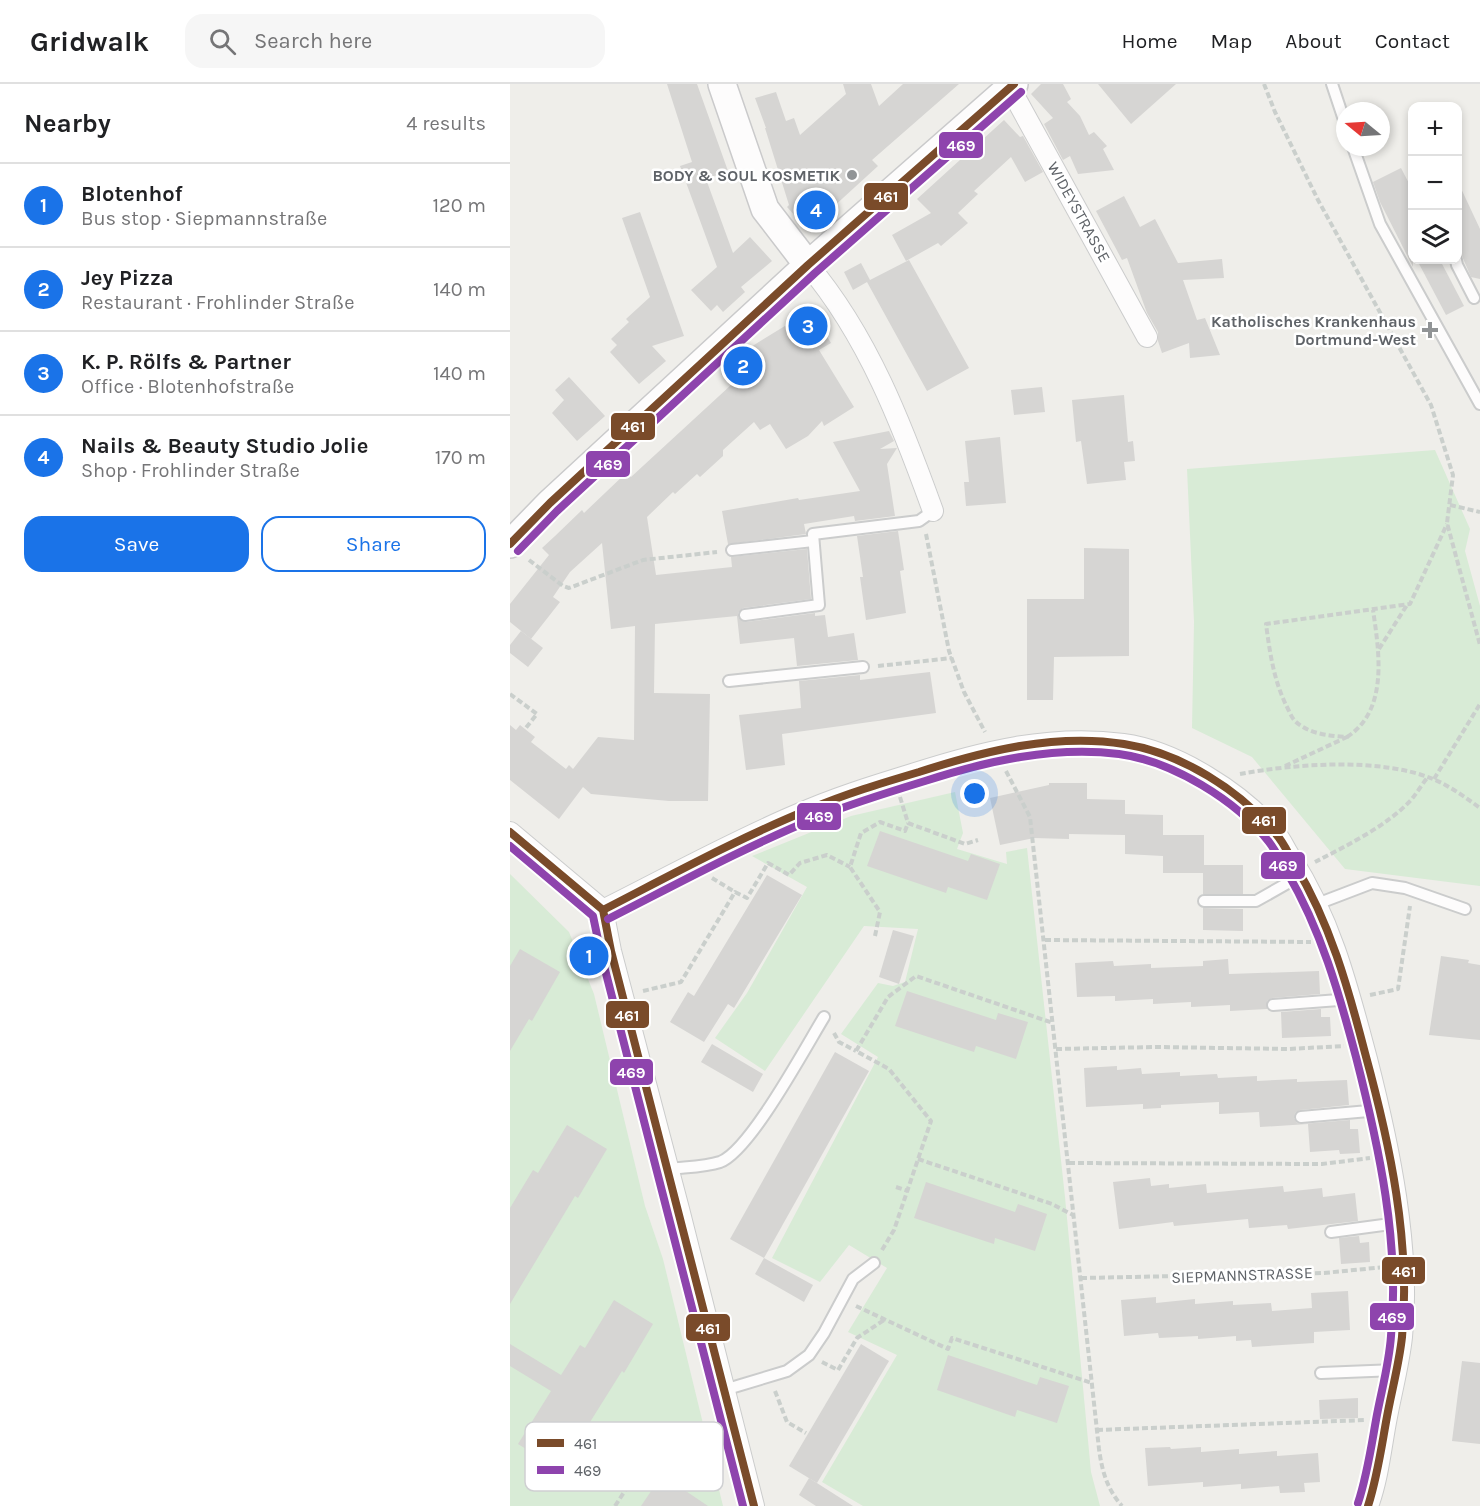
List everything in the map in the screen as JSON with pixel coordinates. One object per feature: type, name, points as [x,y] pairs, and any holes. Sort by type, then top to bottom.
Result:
[{"type":"main road","points":[[722,84],[765,209],[808,265]]},
{"type":"main road","points":[[517,550],[550,503],[808,265],[1012,86]]},
{"type":"street","name":"WIDEYSTRASSE","points":[[1012,86],[1147,337]]},
{"type":"street","points":[[808,265],[831,292],[874,367],[906,435],[933,512]]},
{"type":"street","points":[[603,910],[795,815],[895,779],[995,750],[1048,742],[1094,741],[1126,744],[1173,759],[1209,778],[1231,793],[1276,834],[1317,904],[1352,999],[1380,1110],[1403,1265],[1402,1336],[1368,1506]]},
{"type":"street","points":[[510,832],[603,910],[611,951],[754,1506]]},
{"type":"lane","points":[[1332,84],[1338,102]]},
{"type":"lane","points":[[1356,156],[1380,224],[1480,404]]},
{"type":"lane","points":[[1457,264],[1474,298]]},
{"type":"lane","points":[[745,615],[819,605],[813,534],[919,521],[933,512]]},
{"type":"lane","points":[[732,550],[813,541]]},
{"type":"lane","points":[[729,681],[862,667]]},
{"type":"lane","points":[[1204,901],[1256,901],[1302,875]]},
{"type":"lane","points":[[1317,904],[1372,883],[1412,891],[1465,909]]},
{"type":"lane","points":[[1273,1005],[1352,999]]},
{"type":"lane","points":[[669,1169],[720,1162],[738,1149],[761,1121],[824,1017]]},
{"type":"lane","points":[[1301,1117],[1380,1110]]},
{"type":"lane","points":[[1331,1232],[1398,1223]]},
{"type":"lane","points":[[724,1390],[787,1371],[809,1355],[824,1333],[853,1279],[874,1263]]},
{"type":"lane","points":[[1321,1373],[1396,1370]]},
{"type":"path","points":[[1264,84],[1275,112],[1318,200],[1431,405],[1453,475],[1448,523],[1410,604],[1407,605],[1379,649]]},
{"type":"path","points":[[1450,505],[1480,512]]},
{"type":"path","points":[[933,512],[925,526],[952,658],[964,692],[1030,817],[1101,1468],[1113,1495],[1122,1506]]},
{"type":"path","points":[[1448,523],[1480,645]]},
{"type":"path","points":[[517,550],[562,586],[569,588],[643,560],[732,550]]},
{"type":"path","points":[[1347,737],[1310,730],[1294,721],[1279,692],[1271,659],[1266,622],[1407,605]]},
{"type":"path","points":[[1285,766],[1347,737],[1357,731],[1366,719],[1380,670],[1373,609]]},
{"type":"path","points":[[862,667],[952,658]]},
{"type":"path","points":[[510,694],[537,714],[525,729]]},
{"type":"path","points":[[1434,779],[1480,704]]},
{"type":"path","points":[[1209,778],[1285,766],[1392,768],[1434,779],[1480,808]]},
{"type":"path","points":[[1338,850],[1384,821],[1411,800],[1428,777]]},
{"type":"path","points":[[850,867],[861,833],[879,822],[905,831],[908,823],[895,779]]},
{"type":"path","points":[[908,823],[965,844],[978,840]]},
{"type":"path","points":[[716,880],[747,898],[768,863],[789,875],[800,863],[827,855],[850,867],[880,912],[875,936]]},
{"type":"path","points":[[1352,999],[1398,989],[1412,891]]},
{"type":"path","points":[[643,991],[681,982],[735,892]]},
{"type":"path","points":[[1045,940],[1332,941]]},
{"type":"path","points":[[856,1051],[888,997],[916,976],[1053,1023]]},
{"type":"path","points":[[824,1017],[839,1042],[889,1069],[931,1121],[894,1230],[874,1263]]},
{"type":"path","points":[[1056,1049],[1156,1047],[1288,1049],[1363,1044]]},
{"type":"path","points":[[1069,1163],[1322,1164],[1388,1155]]},
{"type":"path","points":[[918,1159],[1052,1204],[1074,1215]]},
{"type":"path","points":[[896,1186],[908,1191]]},
{"type":"path","name":"SIEPMANNSTRASSE","points":[[1081,1278],[1324,1273],[1403,1265]]},
{"type":"path","points":[[861,1308],[948,1349],[952,1338],[1092,1383]]},
{"type":"path","points":[[824,1363],[838,1370],[857,1338],[885,1319]]},
{"type":"path","points":[[777,1394],[787,1422],[806,1433]]},
{"type":"path","points":[[1097,1430],[1387,1420]]},
{"type":"path","points":[[615,1506],[625,1491]]},
{"type":"green space","points":[[1435,450],[1470,529],[1465,551],[1480,606],[1480,886],[1345,869],[1252,757],[1192,728],[1194,622],[1187,469]]},
{"type":"green space","points":[[955,792],[963,833],[957,849],[1007,864],[1006,852],[1027,848],[1065,1197],[1091,1472],[1100,1506],[863,1506],[822,1482],[897,1355],[848,1332],[887,1268],[849,1245],[820,1282],[772,1258],[878,1057],[841,1034],[878,983],[893,986],[905,982],[918,929],[864,926],[765,1071],[715,1038],[747,993],[807,887],[752,856],[851,816]]},
{"type":"green space","points":[[510,874],[569,932],[594,994],[645,1206],[663,1259],[703,1422],[525,1422],[525,1491],[719,1491],[723,1506],[510,1506]]},
{"type":"building","points":[[667,84],[697,84],[728,171],[706,179],[733,253],[750,237],[772,261],[741,287],[745,292],[723,312],[717,305],[711,311],[691,290],[717,267],[680,166],[692,162]]},
{"type":"building","points":[[843,84],[871,84],[879,106],[903,84],[959,84],[872,160],[878,166],[808,230],[787,207],[789,205],[755,98],[776,92],[786,121],[794,118],[800,135],[846,94]]},
{"type":"building","points":[[1041,84],[1063,84],[1071,99],[1067,102],[1080,116],[1089,135],[1094,132],[1107,146],[1103,149],[1114,170],[1078,174],[1070,156],[1063,160],[1044,124],[1053,118],[1031,94]]},
{"type":"building","points":[[1098,84],[1176,84],[1131,124]]},
{"type":"building","points":[[1004,120],[1020,137],[1023,136],[1043,172],[1025,182],[1011,157],[974,191],[978,194],[958,213],[968,223],[941,246],[938,243],[906,261],[892,235],[931,213],[917,199]]},
{"type":"building","points":[[1401,168],[1408,181],[1408,257],[1380,202],[1373,182]]},
{"type":"building","points":[[1462,191],[1480,229],[1480,279],[1471,277],[1462,256]]},
{"type":"building","points":[[1124,196],[1140,227],[1155,219],[1178,263],[1222,259],[1224,278],[1183,280],[1197,320],[1205,318],[1220,355],[1190,358],[1189,343],[1162,353],[1158,332],[1147,313],[1127,258],[1122,260],[1096,211]]},
{"type":"building","points":[[640,212],[684,336],[652,346],[666,361],[639,384],[610,352],[617,345],[611,339],[629,322],[626,319],[650,297],[622,218]]},
{"type":"building","points":[[909,260],[969,368],[927,391],[867,282],[853,290],[844,272],[861,263],[870,280]]},
{"type":"building","points":[[1419,264],[1442,264],[1464,306],[1446,315]]},
{"type":"building","points":[[811,310],[831,343],[819,350],[854,407],[824,426],[822,421],[808,436],[786,449],[770,424],[760,430],[754,422],[723,450],[723,456],[700,477],[697,474],[675,494],[673,492],[647,517],[656,575],[732,567],[731,557],[807,549],[811,599],[743,608],[738,613],[739,619],[746,622],[815,613],[815,616],[825,615],[828,637],[854,633],[858,660],[797,666],[794,638],[740,644],[737,616],[655,624],[654,693],[710,694],[708,801],[669,801],[591,794],[583,787],[559,819],[510,780],[510,725],[516,730],[520,725],[535,737],[531,742],[566,769],[569,765],[573,769],[598,737],[634,740],[635,626],[611,629],[602,543],[570,572],[553,597],[560,602],[531,639],[510,622],[510,604],[549,555],[542,548],[582,510],[584,513],[627,472],[631,477],[731,385],[721,374],[754,345]]},
{"type":"building","points":[[569,377],[605,416],[577,441],[552,413],[564,400],[555,390]]},
{"type":"building","points":[[1042,387],[1045,412],[1014,415],[1011,390]]},
{"type":"building","points":[[1124,395],[1128,442],[1133,441],[1135,461],[1124,462],[1126,480],[1087,484],[1081,441],[1076,442],[1072,400]]},
{"type":"building","points":[[889,431],[894,441],[880,449],[897,448],[887,464],[895,516],[855,521],[854,516],[804,524],[806,534],[728,544],[722,511],[798,498],[799,500],[860,491],[833,442]]},
{"type":"building","points":[[1000,437],[1006,503],[966,506],[964,482],[969,482],[965,441]]},
{"type":"building","points":[[898,531],[904,570],[900,571],[906,613],[866,620],[857,536]]},
{"type":"building","points":[[1084,548],[1129,549],[1129,656],[1054,657],[1053,700],[1027,700],[1027,599],[1084,599]]},
{"type":"building","points":[[521,631],[543,648],[528,667],[510,653],[510,645]]},
{"type":"building","points":[[930,672],[936,713],[782,734],[785,765],[746,770],[739,715],[801,708],[799,681],[860,675],[860,680]]},
{"type":"building","points":[[1049,783],[1087,783],[1087,799],[1125,800],[1125,814],[1163,815],[1163,835],[1204,835],[1204,865],[1243,865],[1243,894],[1203,894],[1203,873],[1163,873],[1163,856],[1125,854],[1125,835],[1069,834],[1069,839],[1034,838],[1000,845],[990,798],[1049,785]]},
{"type":"building","points":[[880,831],[968,861],[971,854],[1000,864],[987,900],[948,887],[946,893],[867,866]]},
{"type":"building","points":[[767,875],[802,895],[734,1008],[728,1004],[704,1042],[670,1022],[688,992],[694,996]]},
{"type":"building","points":[[1203,908],[1243,909],[1243,931],[1203,930]]},
{"type":"building","points":[[893,930],[914,936],[899,984],[879,977]]},
{"type":"building","points":[[520,949],[560,972],[532,1021],[529,1019],[510,1051],[510,966]]},
{"type":"building","points":[[1441,956],[1469,960],[1468,963],[1480,965],[1480,1040],[1429,1035]]},
{"type":"building","points":[[1228,959],[1229,974],[1319,971],[1320,994],[1272,998],[1267,1001],[1267,1009],[1230,1011],[1230,1005],[1191,1007],[1191,1002],[1153,1004],[1153,999],[1115,1001],[1115,996],[1077,997],[1075,963],[1113,961],[1114,966],[1151,964],[1151,968],[1203,966],[1203,961]]},
{"type":"building","points":[[907,991],[996,1020],[998,1013],[1028,1022],[1016,1059],[976,1046],[974,1052],[895,1026]]},
{"type":"building","points":[[1321,1009],[1321,1017],[1330,1017],[1331,1036],[1282,1038],[1281,1012]]},
{"type":"building","points":[[712,1044],[763,1074],[753,1092],[701,1062]]},
{"type":"building","points":[[835,1052],[869,1071],[764,1258],[730,1239]]},
{"type":"building","points":[[1117,1066],[1117,1070],[1141,1068],[1142,1074],[1180,1072],[1180,1076],[1217,1074],[1218,1078],[1257,1076],[1257,1081],[1347,1080],[1349,1105],[1300,1110],[1295,1113],[1294,1118],[1297,1123],[1302,1124],[1350,1120],[1350,1129],[1358,1129],[1360,1153],[1340,1154],[1339,1150],[1310,1152],[1308,1124],[1260,1127],[1259,1112],[1219,1114],[1219,1102],[1161,1105],[1161,1108],[1143,1109],[1143,1104],[1086,1107],[1084,1068]]},
{"type":"building","points":[[567,1125],[607,1149],[578,1198],[575,1196],[510,1304],[510,1208],[533,1170],[538,1173]]},
{"type":"building","points":[[1150,1178],[1151,1186],[1169,1184],[1169,1188],[1206,1184],[1207,1193],[1283,1186],[1284,1192],[1322,1188],[1323,1197],[1355,1193],[1358,1221],[1288,1229],[1287,1225],[1249,1228],[1248,1219],[1174,1226],[1173,1222],[1119,1229],[1113,1182]]},
{"type":"building","points":[[926,1182],[1015,1212],[1018,1204],[1047,1214],[1035,1251],[995,1238],[994,1244],[914,1218]]},
{"type":"building","points":[[1359,1236],[1360,1243],[1369,1242],[1370,1262],[1341,1264],[1339,1238]]},
{"type":"building","points":[[764,1258],[813,1285],[804,1302],[755,1274]]},
{"type":"building","points":[[1348,1291],[1350,1330],[1314,1332],[1314,1343],[1252,1347],[1251,1340],[1236,1341],[1236,1336],[1198,1339],[1198,1336],[1159,1338],[1158,1333],[1124,1336],[1121,1300],[1156,1297],[1156,1303],[1195,1299],[1195,1304],[1233,1301],[1233,1305],[1271,1303],[1272,1311],[1312,1308],[1311,1293]]},
{"type":"building","points":[[614,1300],[653,1324],[624,1373],[622,1371],[590,1422],[532,1422],[551,1391],[510,1366],[510,1344],[561,1375],[580,1345],[585,1348]]},
{"type":"building","points":[[861,1344],[889,1361],[817,1483],[789,1466]]},
{"type":"building","points":[[948,1355],[1037,1385],[1040,1377],[1069,1386],[1057,1423],[1017,1410],[1015,1417],[937,1390]]},
{"type":"building","points":[[1462,1361],[1480,1363],[1480,1444],[1452,1441]]},
{"type":"building","points":[[1358,1398],[1358,1418],[1320,1419],[1319,1400]]},
{"type":"building","points":[[525,1433],[525,1448],[518,1444]]},
{"type":"building","points":[[1170,1447],[1171,1449],[1201,1447],[1201,1452],[1239,1449],[1239,1454],[1277,1451],[1277,1456],[1318,1453],[1320,1482],[1304,1483],[1305,1492],[1280,1493],[1279,1486],[1241,1489],[1241,1484],[1203,1487],[1203,1482],[1148,1486],[1145,1448]]},
{"type":"building","points":[[809,1478],[853,1506],[816,1506],[799,1495]]},
{"type":"building","points":[[651,1491],[686,1491],[708,1506],[641,1506]]},
{"type":"transit line","name":"461","points":[[510,544],[550,503],[808,265],[1014,84]]},
{"type":"transit line","name":"469","points":[[518,551],[557,511],[815,273],[1021,92]]},
{"type":"transit line","name":"461","points":[[603,910],[731,844],[823,804],[944,764],[1020,746],[1046,742],[1098,741],[1145,749],[1188,765],[1208,776],[1245,803],[1279,838],[1307,887],[1328,933],[1352,1004],[1383,1122],[1390,1158],[1404,1265],[1402,1337],[1368,1506]]},
{"type":"transit line","name":"469","points":[[608,919],[738,853],[818,817],[948,774],[1021,757],[1094,752],[1139,758],[1160,765],[1202,785],[1239,812],[1255,826],[1274,849],[1310,916],[1336,986],[1350,1033],[1380,1160],[1393,1266],[1391,1336],[1387,1368],[1358,1503]]},
{"type":"transit line","name":"461","points":[[510,832],[603,910],[611,951],[754,1506]]},
{"type":"transit line","name":"469","points":[[510,846],[593,916],[721,1422]]},
{"type":"transit line","name":"469","points":[[723,1428],[743,1506]]},
{"type":"place","name":"BODY & SOUL KOSMETIK","points":[[852,175]]},
{"type":"place","name":"Nails & Beauty Studio Jolie","points":[[816,210]]},
{"type":"place","name":"K. P. Rölfs & Partner","points":[[808,326]]},
{"type":"place","name":"Katholisches Krankenhaus Dortmund-West","points":[[1430,330]]},
{"type":"place","name":"Jey Pizza","points":[[743,366]]},
{"type":"place","name":"Blotenhof","points":[[589,956]]}]
